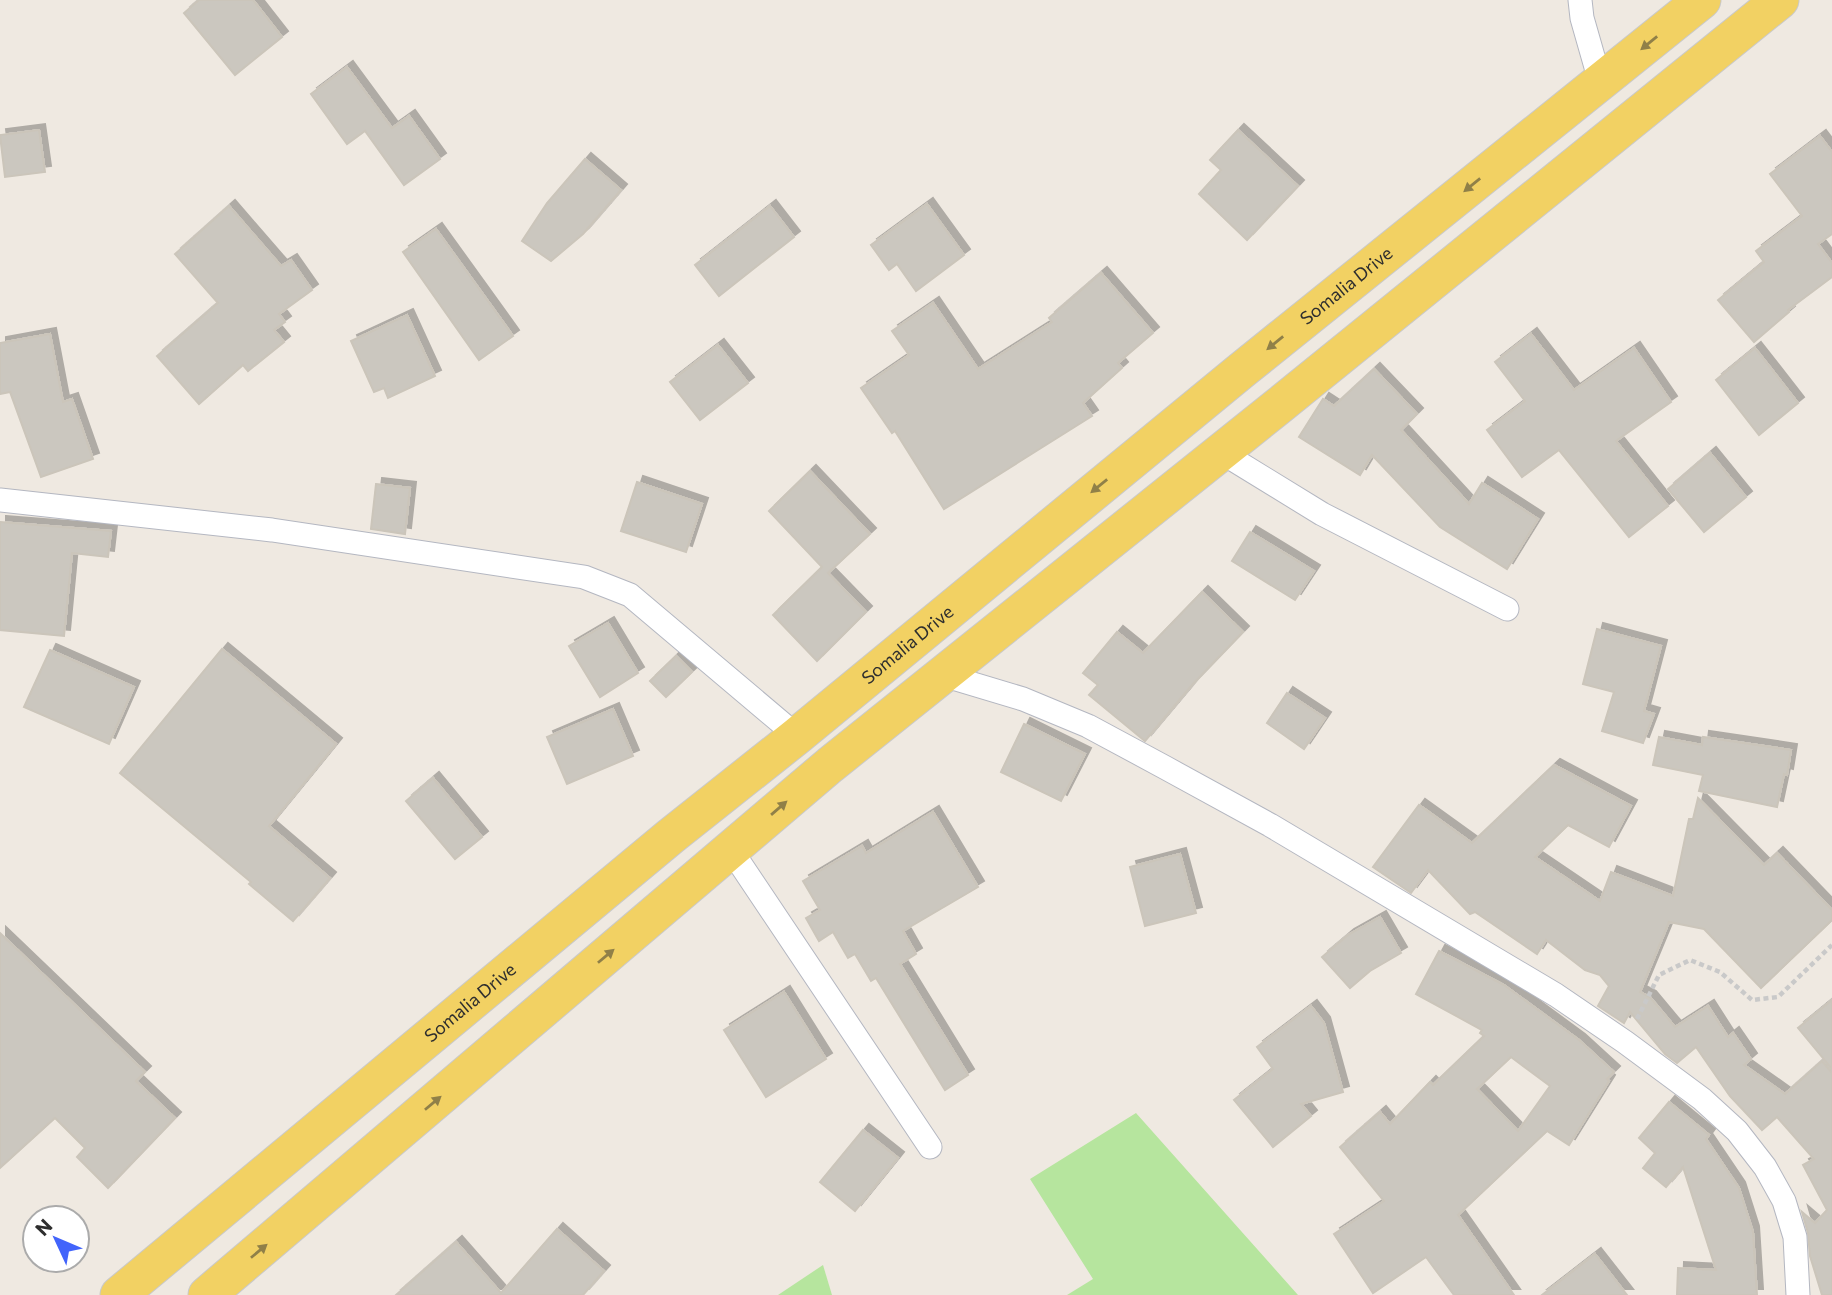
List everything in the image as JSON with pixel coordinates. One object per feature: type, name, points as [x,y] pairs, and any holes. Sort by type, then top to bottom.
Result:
[{"type":"main road","name":"Somalia Drive","points":[[119,1295],[671,835],[797,736],[1242,370],[1703,0]]},
{"type":"main road","points":[[207,1295],[830,765],[1780,0]]},
{"type":"street","points":[[1580,0],[1600,82]]},
{"type":"street","points":[[1221,452],[1322,514],[1507,609]]},
{"type":"street","points":[[0,500],[272,530],[584,577],[630,595],[797,736]]},
{"type":"street","points":[[943,675],[1023,699],[1075,720],[1166,768],[1270,825],[1556,995],[1625,1042],[1702,1099],[1737,1131],[1765,1167],[1784,1201],[1795,1237],[1798,1295]]},
{"type":"street","points":[[731,850],[930,1147]]},
{"type":"path","points":[[1625,1042],[1660,975],[1690,960],[1720,972],[1752,1000],[1779,997],[1832,945]]},
{"type":"green space","points":[[1136,1113],[1298,1295],[1067,1295],[1093,1279],[1030,1179]]},
{"type":"green space","points":[[823,1265],[832,1295],[778,1295]]},
{"type":"building","points":[[199,0],[253,0],[282,37],[235,75],[184,13]]},
{"type":"building","points":[[347,67],[392,128],[409,116],[440,159],[404,185],[365,131],[347,144],[311,94]]},
{"type":"building","points":[[39,130],[45,172],[5,177],[0,135]]},
{"type":"building","points":[[1238,130],[1298,186],[1247,240],[1199,194],[1221,170],[1210,160]]},
{"type":"building","points":[[1820,136],[1832,152],[1832,234],[1818,244],[1832,263],[1832,277],[1788,310],[1789,312],[1754,342],[1718,300],[1764,262],[1756,251],[1802,216],[1770,174]]},
{"type":"building","points":[[585,159],[621,190],[583,234],[551,261],[522,241],[547,203]]},
{"type":"building","points":[[927,204],[964,255],[916,291],[897,264],[889,270],[871,245]]},
{"type":"building","points":[[229,206],[281,266],[291,260],[312,290],[279,314],[285,322],[274,330],[284,342],[248,371],[243,365],[199,404],[157,356],[218,303],[175,254]]},
{"type":"building","points":[[770,206],[794,237],[719,296],[695,265]]},
{"type":"building","points":[[436,229],[513,336],[479,360],[403,252]]},
{"type":"building","points":[[1101,273],[1153,333],[1118,363],[1122,368],[1083,403],[1092,416],[944,509],[895,431],[892,433],[861,388],[909,355],[892,331],[933,303],[978,369],[1052,322],[1049,318]]},
{"type":"building","points":[[407,315],[435,376],[388,398],[384,388],[374,392],[351,341]]},
{"type":"building","points":[[50,334],[63,402],[72,399],[93,459],[41,477],[10,392],[0,394],[0,343]]},
{"type":"building","points":[[1531,334],[1574,390],[1634,348],[1671,402],[1616,441],[1668,506],[1629,537],[1559,450],[1522,477],[1487,430],[1525,401],[1495,362]]},
{"type":"building","points":[[718,345],[748,383],[700,420],[670,382]]},
{"type":"building","points":[[1755,348],[1798,403],[1759,435],[1716,380]]},
{"type":"building","points":[[1374,369],[1417,414],[1401,430],[1469,504],[1482,483],[1538,519],[1507,569],[1440,527],[1372,455],[1360,475],[1299,437],[1323,399],[1334,406]]},
{"type":"building","points":[[1710,453],[1746,497],[1704,532],[1668,489]]},
{"type":"building","points":[[810,471],[870,534],[828,573],[866,612],[817,661],[773,615],[822,567],[769,511]]},
{"type":"building","points":[[637,482],[702,504],[686,552],[621,531]]},
{"type":"building","points":[[376,484],[410,488],[405,534],[371,529]]},
{"type":"building","points":[[0,522],[111,531],[108,557],[72,553],[64,636],[0,630]]},
{"type":"building","points":[[1250,532],[1314,571],[1295,600],[1232,561]]},
{"type":"building","points":[[1202,592],[1243,632],[1192,685],[1145,741],[1089,695],[1098,685],[1083,673],[1117,632],[1143,653]]},
{"type":"building","points":[[608,623],[638,673],[600,697],[569,646]]},
{"type":"building","points":[[1597,629],[1661,646],[1644,711],[1654,714],[1643,743],[1602,731],[1614,692],[1583,684]]},
{"type":"building","points":[[222,649],[336,744],[269,826],[330,878],[293,921],[249,884],[251,882],[120,773]]},
{"type":"building","points":[[50,650],[134,687],[109,744],[24,707]]},
{"type":"building","points":[[676,656],[692,672],[666,697],[650,681]]},
{"type":"building","points":[[1287,693],[1325,718],[1304,749],[1267,723]]},
{"type":"building","points":[[613,709],[633,756],[567,784],[547,737]]},
{"type":"building","points":[[1024,724],[1085,754],[1061,801],[1001,772]]},
{"type":"building","points":[[1659,737],[1702,745],[1703,737],[1791,750],[1777,807],[1699,791],[1703,775],[1653,765]]},
{"type":"building","points":[[1554,765],[1631,806],[1609,847],[1568,825],[1535,857],[1600,901],[1611,872],[1673,896],[1689,819],[1693,819],[1698,798],[1764,865],[1777,853],[1832,910],[1832,920],[1761,988],[1704,929],[1669,922],[1640,992],[1650,997],[1675,1027],[1708,1006],[1728,1037],[1733,1033],[1751,1059],[1744,1065],[1785,1094],[1822,1061],[1832,1073],[1832,1295],[1822,1295],[1810,1256],[1808,1233],[1802,1212],[1815,1223],[1827,1210],[1803,1165],[1814,1159],[1777,1117],[1762,1130],[1730,1096],[1696,1047],[1677,1063],[1665,1054],[1630,1012],[1624,1023],[1598,1006],[1609,986],[1600,975],[1585,970],[1546,940],[1537,954],[1475,912],[1470,914],[1428,870],[1411,893],[1373,867],[1419,805],[1472,843]]},
{"type":"building","points":[[433,778],[482,837],[455,859],[406,801]]},
{"type":"building","points":[[933,812],[978,887],[903,931],[916,954],[900,964],[968,1075],[945,1090],[876,978],[871,981],[855,954],[848,958],[833,932],[819,941],[806,918],[820,910],[803,881],[862,846],[866,853]]},
{"type":"building","points":[[1180,854],[1196,913],[1145,926],[1130,867]]},
{"type":"building","points":[[1380,917],[1401,953],[1370,971],[1350,988],[1322,957],[1348,935]]},
{"type":"building","points":[[0,933],[145,1072],[136,1081],[175,1118],[108,1188],[77,1157],[85,1148],[55,1118],[0,1168]]},
{"type":"building","points":[[1439,951],[1504,985],[1579,1040],[1614,1072],[1607,1079],[1609,1081],[1569,1145],[1547,1131],[1458,1215],[1514,1295],[1454,1295],[1426,1257],[1373,1293],[1334,1234],[1384,1201],[1340,1147],[1380,1112],[1390,1124],[1430,1082],[1433,1085],[1484,1036],[1480,1033],[1482,1030],[1416,994]],"holes":[[[1511,1057],[1550,1086],[1518,1131],[1477,1089]]]},
{"type":"building","points":[[784,992],[826,1059],[766,1097],[724,1030]]},
{"type":"building","points":[[1832,1000],[1832,1069],[1798,1028]]},
{"type":"building","points":[[1311,1006],[1324,1023],[1343,1092],[1301,1104],[1311,1116],[1273,1147],[1234,1100],[1273,1069],[1257,1047]]},
{"type":"building","points":[[1669,1102],[1709,1135],[1706,1139],[1739,1188],[1753,1232],[1757,1295],[1677,1295],[1678,1268],[1716,1270],[1683,1167],[1666,1187],[1643,1168],[1655,1153],[1639,1138]]},
{"type":"building","points":[[863,1130],[898,1158],[855,1211],[820,1182]]},
{"type":"building","points":[[557,1229],[604,1271],[583,1295],[396,1295],[456,1242],[501,1293]]},
{"type":"building","points":[[1595,1254],[1627,1295],[1542,1295]]}]
